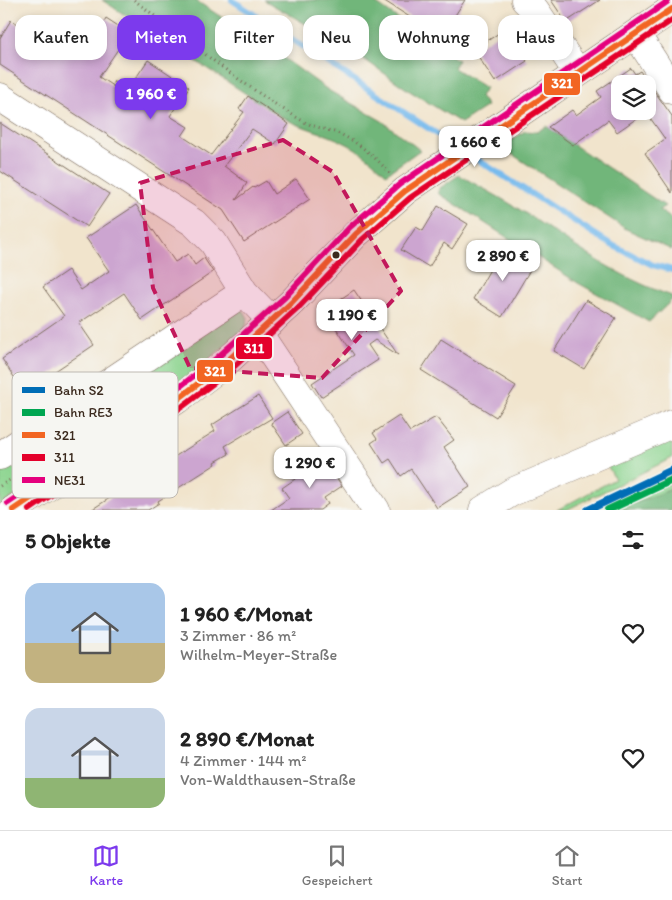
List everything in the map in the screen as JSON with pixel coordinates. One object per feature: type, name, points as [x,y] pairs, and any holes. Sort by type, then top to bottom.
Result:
[{"type":"street","points":[[526,0],[535,10],[578,73]]},
{"type":"street","points":[[178,399],[265,328],[356,234],[405,191],[672,9]]},
{"type":"street","points":[[636,34],[672,90]]},
{"type":"street","points":[[0,97],[194,223],[213,242],[369,507]]},
{"type":"street","points":[[125,372],[244,292]]},
{"type":"street","points":[[483,510],[512,492],[672,424]]},
{"type":"street","points":[[0,456],[12,448]]},
{"type":"street","points":[[13,510],[31,498]]},
{"type":"path","points":[[134,0],[231,73],[302,121],[340,134],[363,147],[379,160],[405,191]]},
{"type":"path","points":[[113,82],[128,91]]},
{"type":"highlighted area","points":[[283,140],[333,172],[401,291],[322,378],[190,368],[153,288],[140,183]]},
{"type":"green space","points":[[102,0],[195,0],[218,15],[215,15],[215,60],[286,60],[328,90],[382,121],[420,150],[386,174],[351,146],[280,116],[194,60],[205,60],[205,15],[125,15]]},
{"type":"green space","points":[[264,0],[371,0],[393,15],[379,15],[379,60],[458,60],[454,68],[486,88],[480,96],[487,106],[461,123],[408,90],[365,60],[369,60],[369,15],[303,15],[303,22]]},
{"type":"green space","points":[[546,126],[665,206],[659,210],[672,219],[672,250],[626,229],[501,147],[525,131],[537,132]]},
{"type":"green space","points":[[459,175],[514,206],[613,269],[672,296],[672,300],[649,322],[578,283],[438,193],[440,188]]},
{"type":"green space","points":[[240,309],[244,311],[248,318],[245,329],[178,385],[178,372],[143,372]]},
{"type":"green space","points":[[672,428],[672,458],[566,510],[557,510],[615,479],[607,465]]},
{"type":"green space","points":[[12,457],[12,498],[0,506],[0,465]]},
{"type":"green space","points":[[672,482],[672,489],[617,510],[610,510]]},
{"type":"green space","points":[[672,489],[672,510],[617,510]]},
{"type":"building","points":[[383,0],[465,0],[455,15],[407,15]]},
{"type":"building","points":[[551,0],[600,0],[573,17],[573,15],[561,15]]},
{"type":"building","points":[[107,19],[117,25],[117,51],[99,77],[125,94],[148,60],[189,87],[170,116],[188,127],[182,136],[211,155],[244,112],[239,109],[248,96],[289,124],[275,144],[252,129],[224,166],[247,183],[236,200],[253,187],[266,181],[274,194],[296,179],[310,199],[244,242],[223,210],[0,65],[0,38],[11,20],[15,23],[15,60],[107,60]]},
{"type":"building","points":[[498,34],[498,60],[527,61],[495,82],[481,60],[488,60],[488,40]]},
{"type":"building","points":[[631,68],[635,74],[640,71],[643,75],[621,75]]},
{"type":"building","points":[[611,82],[611,120],[634,120],[617,132],[608,120],[573,145],[548,127],[572,110],[576,115],[601,97],[597,91]]},
{"type":"building","points":[[656,94],[672,116],[672,193],[645,153],[665,139],[652,120],[656,120]]},
{"type":"building","points":[[0,123],[109,194],[87,227],[0,171]]},
{"type":"building","points":[[136,205],[175,262],[188,254],[195,265],[204,258],[213,272],[142,320],[124,293],[79,323],[94,345],[54,372],[12,372],[12,374],[2,359],[64,316],[43,287],[68,270],[81,290],[109,271],[86,238]]},
{"type":"building","points":[[438,206],[468,224],[452,249],[444,243],[429,267],[401,250],[416,227],[423,231]]},
{"type":"building","points":[[503,247],[533,265],[502,317],[473,299]]},
{"type":"building","points":[[354,290],[398,355],[375,340],[368,345],[378,360],[321,397],[312,383],[354,355],[324,310]]},
{"type":"building","points":[[586,300],[616,318],[584,369],[554,351]]},
{"type":"building","points":[[441,339],[516,386],[496,417],[421,370]]},
{"type":"building","points":[[258,396],[272,418],[225,446],[229,454],[178,488],[178,455],[215,431],[212,425]]},
{"type":"building","points":[[287,412],[302,434],[286,445],[271,423]]},
{"type":"building","points":[[399,416],[410,432],[436,417],[454,440],[444,447],[470,487],[437,508],[411,469],[401,476],[390,459],[384,463],[371,443],[377,439],[373,433]]},
{"type":"building","points":[[324,459],[342,486],[324,498],[328,504],[320,510],[271,510],[289,498],[282,488]]},
{"type":"building","points":[[110,498],[163,498],[158,501],[159,503],[148,510],[91,510]]},
{"type":"waterway","points":[[232,0],[457,147]]},
{"type":"waterway","points":[[470,155],[612,245],[653,265],[672,270]]},
{"type":"rail line","name":"S2","points":[[588,510],[672,470]]},
{"type":"rail line","name":"RE3","points":[[608,510],[672,480]]},
{"type":"transit line","name":"NE31","points":[[178,388],[218,357],[285,297],[350,227],[400,184],[667,2]]},
{"type":"transit line","name":"321","points":[[178,399],[224,364],[291,303],[356,234],[405,191],[672,9]]},
{"type":"transit line","name":"311","points":[[178,409],[229,371],[297,309],[362,240],[410,198],[672,20]]},
{"type":"transit line","name":"NE31","points":[[8,503],[15,498]]},
{"type":"transit line","name":"321","points":[[13,510],[31,498]]},
{"type":"transit line","name":"311","points":[[29,510],[47,498]]}]
